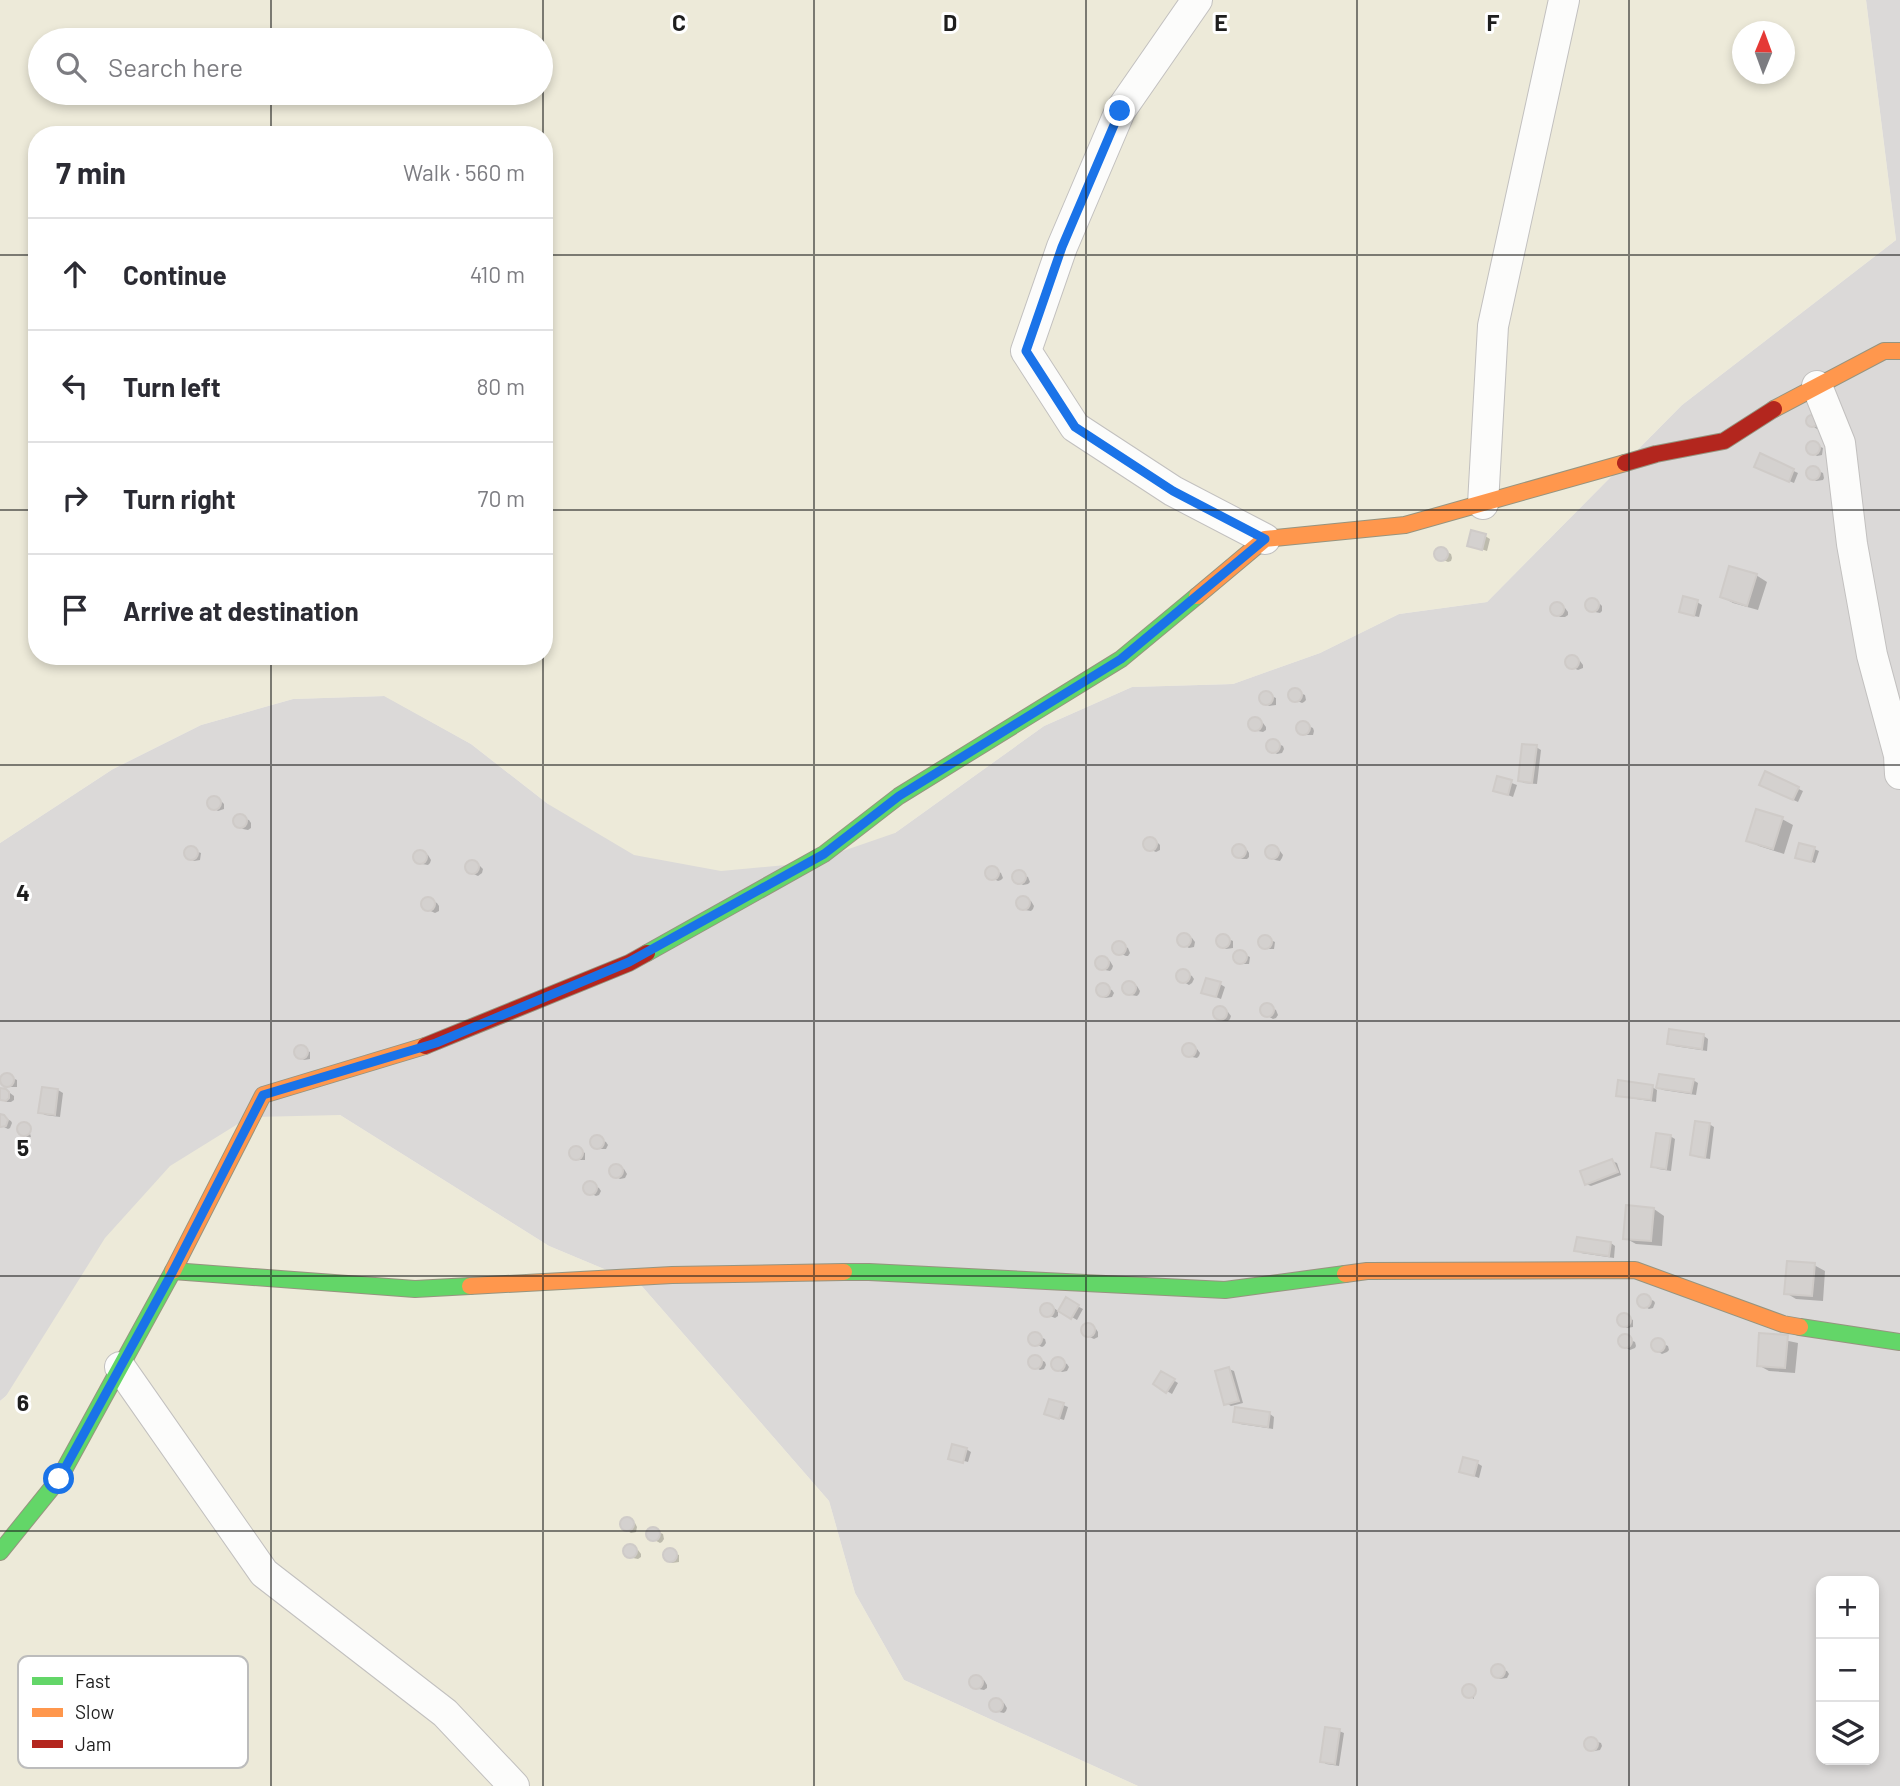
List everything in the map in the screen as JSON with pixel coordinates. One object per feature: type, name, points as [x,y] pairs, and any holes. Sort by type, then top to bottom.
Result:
[{"type":"street","points":[[1197,0],[1120,111],[1062,247],[1026,351],[1075,427],[1173,491],[1265,539],[1405,525],[1656,454],[1724,441],[1770,411],[1885,351],[1900,351]]},
{"type":"street","points":[[1483,504],[1493,326],[1564,0]]},
{"type":"street","points":[[1817,386],[1840,443],[1852,544],[1867,631],[1899,755],[1900,774]]},
{"type":"street","points":[[0,1552],[59,1479],[173,1271],[263,1095],[436,1043],[629,962],[678,936],[824,854],[899,796],[1121,659],[1265,539]]},
{"type":"street","points":[[173,1271],[415,1289],[672,1275],[869,1272],[1224,1290],[1367,1271],[1635,1270],[1783,1324],[1900,1342]]},
{"type":"street","points":[[120,1367],[264,1573],[444,1713],[514,1786]]},
{"type":"shaded area","points":[[0,0],[1866,0],[1896,240],[1682,405],[1487,602],[1399,614],[1320,653],[1233,684],[1132,687],[1044,726],[895,833],[808,863],[721,871],[634,855],[548,804],[471,744],[384,696],[293,699],[201,725],[113,769],[0,843]]},
{"type":"shaded area","points":[[1866,0],[1900,0],[1900,1786],[1138,1786],[904,1680],[855,1593],[829,1501],[640,1284],[549,1246],[340,1115],[0,1401],[0,843],[113,769],[201,725],[293,699],[385,696],[471,744],[548,804],[895,833],[1044,726],[1132,687],[1233,684],[1320,653],[1399,614],[1487,602],[1682,405],[1896,240]]},
{"type":"shaded area","points":[[340,1115],[549,1246],[640,1284],[829,1501],[855,1593],[904,1680],[1138,1786],[0,1786],[0,1401],[6,1396],[105,1238],[170,1166],[249,1117]]},
{"type":"building","points":[[1812,415],[1818,421],[1812,427],[1806,421]]},
{"type":"building","points":[[1813,441],[1818,443],[1818,453],[1813,455],[1808,453],[1806,448],[1808,443]]},
{"type":"building","points":[[1760,453],[1794,469],[1789,482],[1754,467]]},
{"type":"building","points":[[1813,466],[1818,468],[1818,478],[1813,480],[1808,478],[1806,473],[1808,468]]},
{"type":"building","points":[[1471,530],[1486,534],[1482,550],[1467,546]]},
{"type":"building","points":[[1441,547],[1446,549],[1446,559],[1441,561],[1436,559],[1434,554],[1436,549]]},
{"type":"building","points":[[1729,566],[1757,574],[1747,606],[1720,597]]},
{"type":"building","points":[[1683,596],[1698,600],[1694,616],[1679,612]]},
{"type":"building","points":[[1592,598],[1597,600],[1597,610],[1592,612],[1587,610],[1585,605],[1587,600]]},
{"type":"building","points":[[1557,602],[1562,604],[1562,614],[1557,616],[1552,614],[1550,609],[1552,604]]},
{"type":"building","points":[[1572,655],[1577,657],[1577,667],[1572,669],[1567,667],[1565,662],[1567,657]]},
{"type":"building","points":[[1295,688],[1300,690],[1300,700],[1295,702],[1290,700],[1288,695],[1290,690]]},
{"type":"building","points":[[1266,691],[1271,693],[1271,703],[1266,705],[1261,703],[1259,698],[1261,693]]},
{"type":"building","points":[[1255,717],[1260,719],[1260,729],[1255,731],[1250,729],[1248,724],[1250,719]]},
{"type":"building","points":[[1303,721],[1308,723],[1308,733],[1303,735],[1298,733],[1296,728],[1298,723]]},
{"type":"building","points":[[1273,739],[1278,741],[1278,751],[1273,753],[1268,751],[1266,746],[1268,741]]},
{"type":"building","points":[[1522,744],[1537,745],[1532,783],[1518,781]]},
{"type":"building","points":[[1765,771],[1799,787],[1793,800],[1759,785]]},
{"type":"building","points":[[1497,776],[1512,780],[1508,795],[1493,791]]},
{"type":"building","points":[[214,796],[219,798],[219,808],[214,810],[209,808],[207,803],[209,798]]},
{"type":"building","points":[[1756,809],[1783,817],[1773,849],[1746,841]]},
{"type":"building","points":[[240,814],[245,816],[245,826],[240,828],[235,826],[233,821],[235,816]]},
{"type":"building","points":[[1150,837],[1155,839],[1155,849],[1150,851],[1145,849],[1143,844],[1145,839]]},
{"type":"building","points":[[1799,843],[1815,847],[1811,862],[1795,858]]},
{"type":"building","points":[[1239,844],[1244,846],[1244,856],[1239,858],[1234,856],[1232,851],[1234,846]]},
{"type":"building","points":[[1272,845],[1277,847],[1277,857],[1272,859],[1267,857],[1265,852],[1267,847]]},
{"type":"building","points":[[191,846],[196,848],[196,858],[191,860],[186,858],[184,853],[186,848]]},
{"type":"building","points":[[420,850],[425,852],[425,862],[420,864],[415,862],[413,857],[415,852]]},
{"type":"building","points":[[472,860],[477,862],[477,872],[472,874],[467,872],[465,867],[467,862]]},
{"type":"building","points":[[992,866],[997,868],[997,878],[992,880],[987,878],[985,873],[987,868]]},
{"type":"building","points":[[1019,870],[1024,872],[1024,882],[1019,884],[1014,882],[1012,877],[1014,872]]},
{"type":"building","points":[[1023,896],[1028,898],[1028,908],[1023,910],[1018,908],[1016,903],[1018,898]]},
{"type":"building","points":[[428,897],[433,899],[433,909],[428,911],[423,909],[421,904],[423,899]]},
{"type":"building","points":[[1184,933],[1189,935],[1189,945],[1184,947],[1179,945],[1177,940],[1179,935]]},
{"type":"building","points":[[1223,934],[1228,936],[1228,946],[1223,948],[1218,946],[1216,941],[1218,936]]},
{"type":"building","points":[[1265,935],[1270,937],[1270,947],[1265,949],[1260,947],[1258,942],[1260,937]]},
{"type":"building","points":[[1119,941],[1124,943],[1124,953],[1119,955],[1114,953],[1112,948],[1114,943]]},
{"type":"building","points":[[1240,950],[1245,952],[1245,962],[1240,964],[1235,962],[1233,957],[1235,952]]},
{"type":"building","points":[[1102,956],[1107,958],[1107,968],[1102,970],[1097,968],[1095,963],[1097,958]]},
{"type":"building","points":[[1183,969],[1188,971],[1188,981],[1183,983],[1178,981],[1176,976],[1178,971]]},
{"type":"building","points":[[1206,978],[1221,982],[1216,997],[1201,993]]},
{"type":"building","points":[[1129,981],[1134,983],[1134,993],[1129,995],[1124,993],[1122,988],[1124,983]]},
{"type":"building","points":[[1103,983],[1108,985],[1108,995],[1103,997],[1098,995],[1096,990],[1098,985]]},
{"type":"building","points":[[1267,1003],[1272,1005],[1272,1015],[1267,1017],[1262,1015],[1260,1010],[1262,1005]]},
{"type":"building","points":[[1220,1006],[1225,1008],[1225,1018],[1220,1020],[1215,1018],[1213,1013],[1215,1008]]},
{"type":"building","points":[[1669,1029],[1704,1034],[1702,1049],[1667,1044]]},
{"type":"building","points":[[1189,1043],[1194,1045],[1194,1055],[1189,1057],[1184,1055],[1182,1050],[1184,1045]]},
{"type":"building","points":[[301,1045],[306,1047],[306,1057],[301,1059],[296,1057],[294,1052],[296,1047]]},
{"type":"building","points":[[7,1073],[12,1075],[12,1085],[7,1087],[2,1085],[0,1080],[2,1075]]},
{"type":"building","points":[[1659,1074],[1694,1079],[1691,1093],[1656,1088]]},
{"type":"building","points":[[1618,1080],[1653,1085],[1651,1100],[1616,1096]]},
{"type":"building","points":[[42,1087],[58,1089],[55,1115],[38,1113]]},
{"type":"building","points":[[0,1088],[9,1092],[6,1101],[0,1100]]},
{"type":"building","points":[[0,1114],[8,1120],[6,1126],[0,1127]]},
{"type":"building","points":[[1695,1121],[1710,1123],[1705,1158],[1690,1155]]},
{"type":"building","points":[[24,1122],[29,1124],[29,1134],[24,1136],[19,1134],[17,1129],[19,1124]]},
{"type":"building","points":[[1656,1133],[1671,1135],[1666,1169],[1651,1167]]},
{"type":"building","points":[[597,1135],[602,1137],[602,1147],[597,1149],[592,1147],[590,1142],[592,1137]]},
{"type":"building","points":[[576,1146],[581,1148],[581,1158],[576,1160],[571,1158],[569,1153],[571,1148]]},
{"type":"building","points":[[1612,1159],[1618,1172],[1585,1185],[1580,1171]]},
{"type":"building","points":[[616,1164],[621,1166],[621,1176],[616,1178],[611,1176],[609,1171],[611,1166]]},
{"type":"building","points":[[590,1181],[595,1183],[595,1193],[590,1195],[585,1193],[583,1188],[585,1183]]},
{"type":"building","points":[[1626,1205],[1654,1208],[1651,1241],[1623,1239]]},
{"type":"building","points":[[1577,1237],[1611,1242],[1609,1256],[1574,1251]]},
{"type":"building","points":[[1787,1261],[1815,1263],[1812,1296],[1784,1294]]},
{"type":"building","points":[[1644,1294],[1649,1296],[1649,1306],[1644,1308],[1639,1306],[1637,1301],[1639,1296]]},
{"type":"building","points":[[1066,1297],[1079,1305],[1071,1319],[1058,1311]]},
{"type":"building","points":[[1047,1303],[1052,1305],[1052,1315],[1047,1317],[1042,1315],[1040,1310],[1042,1305]]},
{"type":"building","points":[[1624,1313],[1629,1315],[1629,1325],[1624,1327],[1619,1325],[1617,1320],[1619,1315]]},
{"type":"building","points":[[1088,1323],[1093,1325],[1093,1335],[1088,1337],[1083,1335],[1081,1330],[1083,1325]]},
{"type":"building","points":[[1035,1332],[1040,1334],[1040,1344],[1035,1346],[1030,1344],[1028,1339],[1030,1334]]},
{"type":"building","points":[[1759,1333],[1788,1335],[1785,1368],[1757,1366]]},
{"type":"building","points":[[1625,1334],[1630,1336],[1630,1346],[1625,1348],[1620,1346],[1618,1341],[1620,1336]]},
{"type":"building","points":[[1658,1338],[1663,1340],[1663,1350],[1658,1352],[1653,1350],[1651,1345],[1653,1340]]},
{"type":"building","points":[[1035,1355],[1040,1357],[1040,1367],[1035,1369],[1030,1367],[1028,1362],[1030,1357]]},
{"type":"building","points":[[1058,1357],[1063,1359],[1063,1369],[1058,1371],[1053,1369],[1051,1364],[1053,1359]]},
{"type":"building","points":[[1229,1367],[1239,1401],[1224,1405],[1215,1371]]},
{"type":"building","points":[[1161,1371],[1175,1379],[1166,1393],[1153,1384]]},
{"type":"building","points":[[1049,1399],[1064,1403],[1059,1419],[1044,1414]]},
{"type":"building","points":[[1235,1407],[1270,1412],[1268,1427],[1233,1422]]},
{"type":"building","points":[[952,1444],[967,1448],[963,1463],[948,1459]]},
{"type":"building","points":[[1463,1457],[1478,1461],[1474,1476],[1459,1472]]},
{"type":"building","points":[[627,1517],[632,1519],[632,1529],[627,1531],[622,1529],[620,1524],[622,1519]]},
{"type":"building","points":[[653,1527],[658,1529],[658,1539],[653,1541],[648,1539],[646,1534],[648,1529]]},
{"type":"building","points":[[630,1544],[635,1546],[635,1556],[630,1558],[625,1556],[623,1551],[625,1546]]},
{"type":"building","points":[[670,1548],[675,1550],[675,1560],[670,1562],[665,1560],[663,1555],[665,1550]]},
{"type":"building","points":[[1498,1664],[1503,1666],[1503,1676],[1498,1678],[1493,1676],[1491,1671],[1493,1666]]},
{"type":"building","points":[[976,1675],[981,1677],[981,1687],[976,1689],[971,1687],[969,1682],[971,1677]]},
{"type":"building","points":[[1469,1684],[1474,1686],[1474,1696],[1469,1698],[1464,1696],[1462,1691],[1464,1686]]},
{"type":"building","points":[[996,1698],[1001,1700],[1001,1710],[996,1712],[991,1710],[989,1705],[991,1700]]},
{"type":"building","points":[[1325,1727],[1340,1729],[1335,1764],[1320,1762]]},
{"type":"building","points":[[1591,1737],[1596,1739],[1596,1749],[1591,1751],[1586,1749],[1584,1744],[1586,1739]]},
{"type":"traffic: fast","points":[[647,953],[824,854],[899,796],[1121,659],[1197,596]]},
{"type":"traffic: fast","points":[[0,1552],[59,1479],[173,1271],[415,1289],[470,1286]]},
{"type":"traffic: fast","points":[[844,1272],[1225,1290],[1345,1274]]},
{"type":"traffic: fast","points":[[1800,1327],[1900,1342]]},
{"type":"traffic: slow","points":[[1774,409],[1884,351],[1900,351]]},
{"type":"traffic: slow","points":[[1197,596],[1265,539],[1405,525],[1625,463]]},
{"type":"traffic: slow","points":[[173,1271],[263,1095],[425,1046]]},
{"type":"traffic: slow","points":[[1345,1274],[1367,1271],[1635,1270],[1783,1324],[1800,1327]]},
{"type":"traffic: slow","points":[[470,1286],[672,1275],[844,1272]]},
{"type":"traffic: jam","points":[[1625,463],[1724,441],[1774,409]]},
{"type":"traffic: jam","points":[[425,1046],[629,963],[647,953]]},
{"type":"route","points":[[59,1479],[173,1271],[263,1095],[436,1043],[629,962],[824,854],[899,796],[1121,659],[1265,539],[1173,491],[1075,427],[1026,351],[1062,247],[1120,111]]}]
